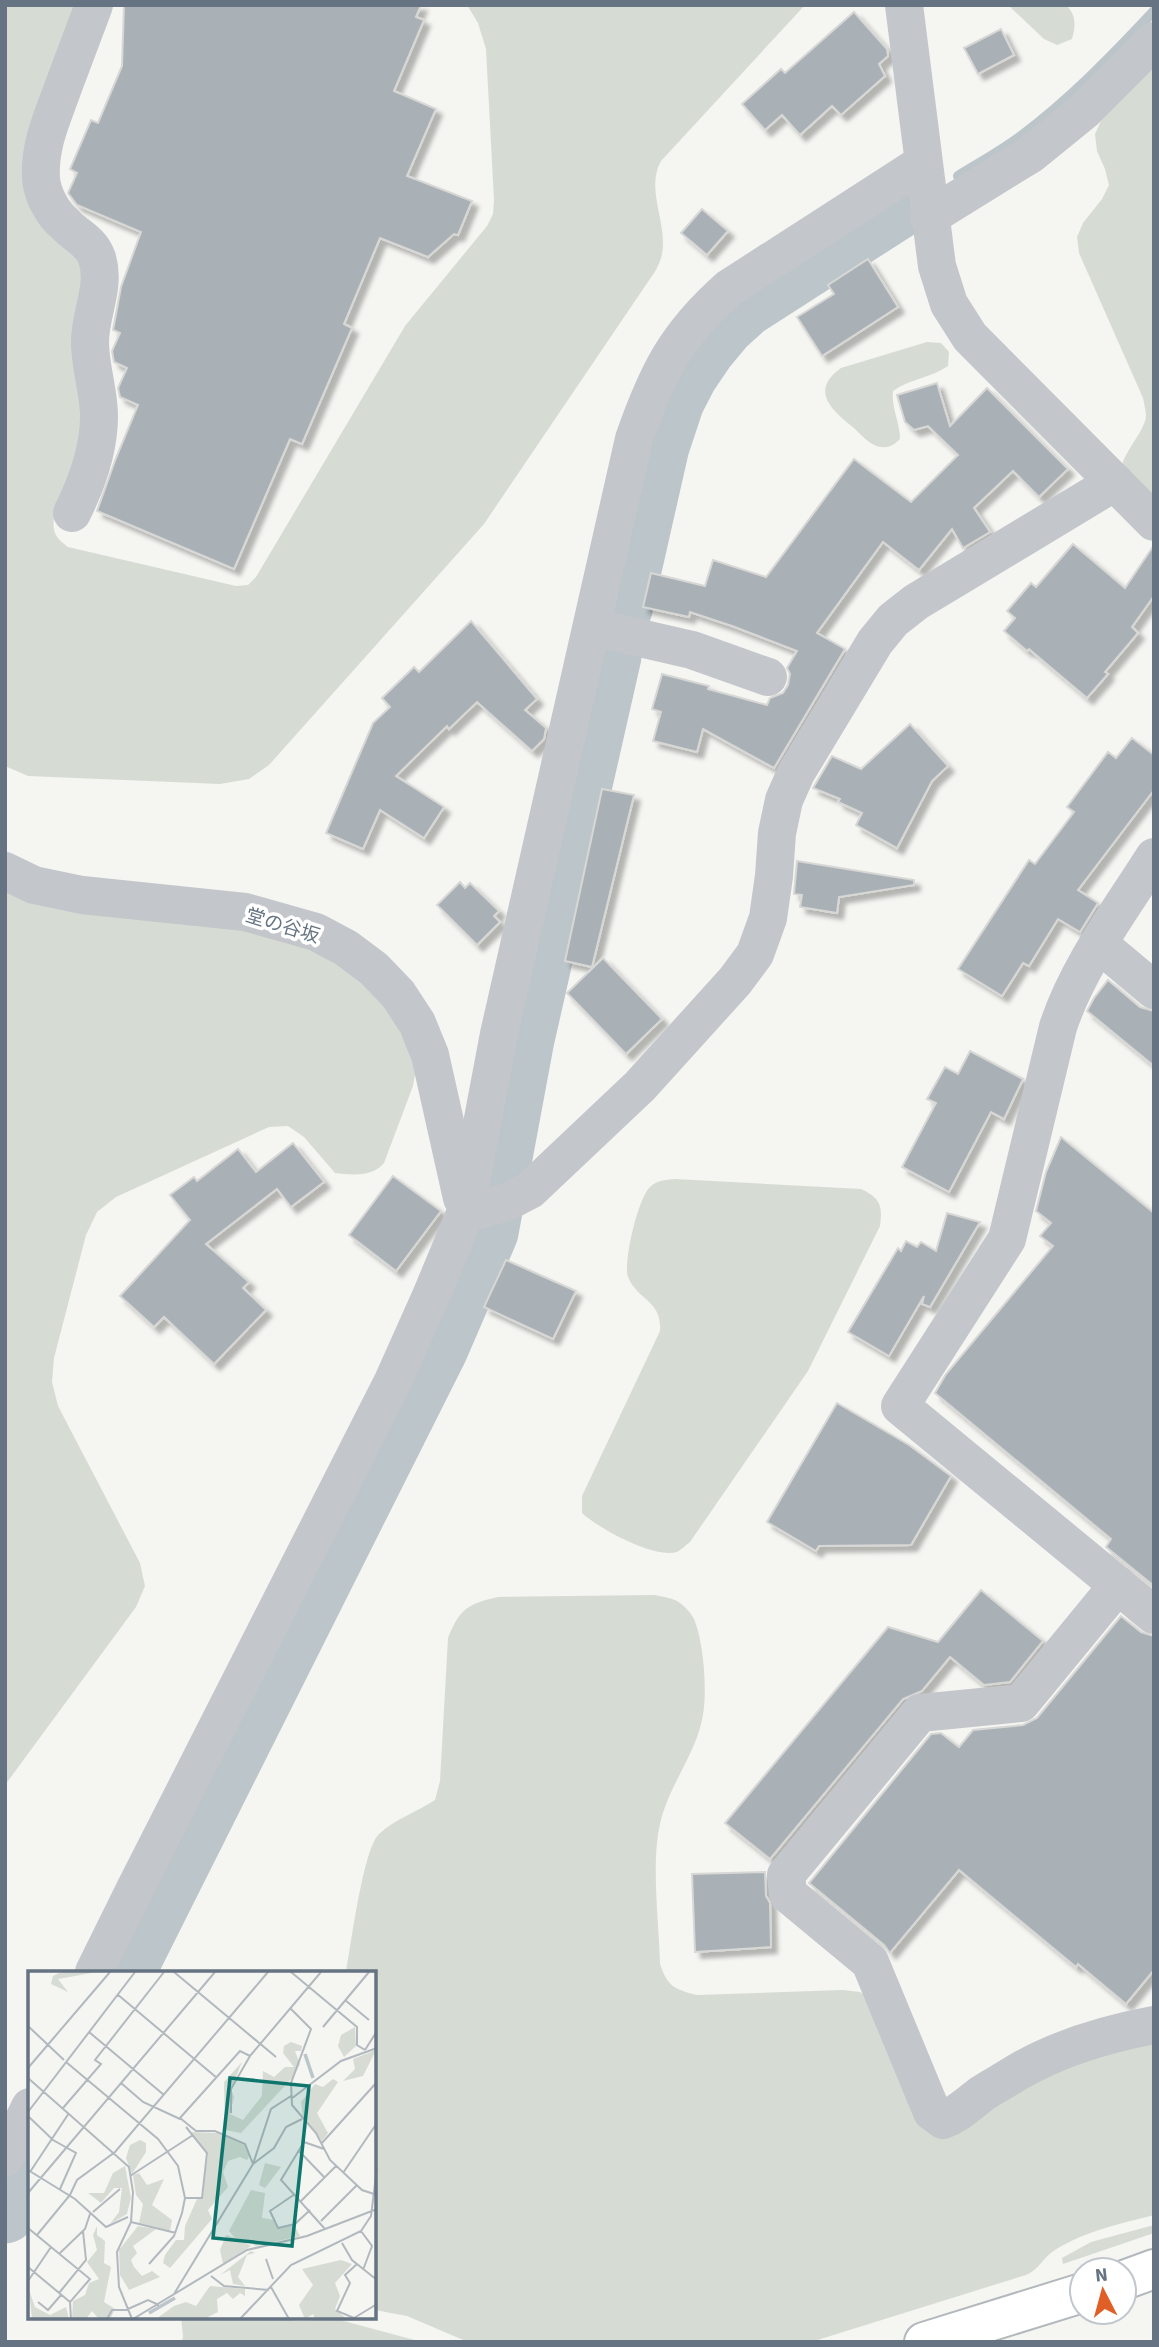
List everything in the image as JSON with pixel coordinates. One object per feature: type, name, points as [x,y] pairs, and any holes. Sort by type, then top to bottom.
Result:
[{"type":"main road","points":[[924,2342],[1068,2297]]},
{"type":"street","points":[[72,513],[92,466],[97,440],[99,415],[90,343],[101,276],[97,256],[85,239],[65,225],[50,205],[41,182],[40,157],[94,5]]},
{"type":"street","points":[[904,5],[929,217],[937,266],[949,304],[970,337],[1154,522]]},
{"type":"street","points":[[929,217],[1031,154],[1084,111],[1154,41]]},
{"type":"street","points":[[94,1971],[393,1381],[431,1296],[484,1209],[499,1034],[634,439],[650,392],[666,361],[685,334],[707,307],[729,288],[923,163]]},
{"type":"street","points":[[484,1209],[530,1190],[640,1086],[735,981],[755,954],[768,918],[777,833],[784,800],[818,736],[875,642],[893,620],[916,602],[1115,482]]},
{"type":"street","points":[[592,627],[692,650],[768,677]]},
{"type":"street","points":[[1154,857],[1099,944],[1066,1003],[1007,1239],[900,1406],[1154,1615]]},
{"type":"street","name":"堂の谷坂","points":[[5,871],[34,885],[82,895],[245,912],[316,932],[346,948],[374,969],[398,994],[417,1023],[484,1209]]},
{"type":"street","points":[[1099,944],[1154,990]]},
{"type":"street","points":[[1118,1585],[1021,1703],[920,1713],[786,1875],[788,1894],[870,1962],[932,2112],[943,2120],[954,2116],[1018,2072],[1055,2054],[1094,2039],[1154,2025]]},
{"type":"street","points":[[5,2158],[28,2111]]},
{"type":"shaded area","points":[[5,5],[80,5],[34,130],[84,261],[85,439],[54,518],[54,531],[68,547],[236,586],[248,585],[256,577],[405,326],[487,226],[493,214],[486,49],[478,23],[467,5],[805,5],[661,161],[655,183],[663,242],[662,256],[656,270],[484,524],[269,765],[249,779],[220,784],[28,776],[5,766]]},
{"type":"shaded area","points":[[1008,5],[1066,5],[1074,20],[1072,39],[1057,45],[1044,39]]},
{"type":"shaded area","points":[[1154,63],[1154,504],[1122,465],[1145,421],[1145,407],[1079,253],[1077,237],[1083,223],[1102,199],[1109,185],[1097,151],[1095,134],[1101,121]]},
{"type":"shaded area","points":[[927,342],[941,343],[949,352],[948,366],[893,391],[900,439],[886,447],[874,445],[832,407],[827,400],[826,385],[831,376],[841,368]]},
{"type":"shaded area","points":[[5,885],[242,925],[311,944],[387,1002],[416,1068],[413,1086],[384,1163],[374,1171],[335,1173],[304,1137],[288,1126],[269,1127],[116,1197],[97,1212],[86,1235],[54,1358],[52,1382],[58,1406],[140,1563],[145,1586],[136,1607],[5,1785]]},
{"type":"shaded area","points":[[675,1179],[861,1189],[876,1199],[881,1213],[880,1226],[808,1371],[690,1542],[677,1552],[667,1553],[641,1547],[600,1526],[582,1513],[582,1496],[660,1331],[657,1313],[628,1277],[628,1258],[636,1216],[645,1193],[655,1183]]},
{"type":"shaded area","points":[[655,1595],[678,1601],[693,1617],[703,1655],[704,1709],[693,1747],[664,1810],[656,1857],[660,1964],[673,1986],[697,1995],[843,1990],[860,1992],[872,2001],[924,2118],[1023,2081],[1154,2038],[1154,2215],[1103,2229],[1066,2243],[1026,2275],[811,2342],[468,2342],[407,2316],[376,2310],[376,1971],[346,1971],[354,1921],[368,1858],[379,1834],[435,1800],[440,1781],[448,1638],[466,1609],[498,1597]]},
{"type":"shaded area","points":[[1154,2225],[1154,2233],[1086,2256],[1068,2256],[1068,2262],[1063,2264],[1062,2258],[1091,2242]]},
{"type":"shaded area","points":[[181,2319],[340,2320],[422,2342],[182,2342]]},
{"type":"building","points":[[124,5],[421,5],[416,17],[424,20],[394,91],[436,109],[407,176],[472,201],[458,235],[454,234],[428,257],[380,238],[344,324],[352,328],[302,444],[290,439],[234,569],[97,511],[138,405],[120,397],[118,388],[127,368],[114,362],[112,351],[120,333],[113,330],[121,287],[141,232],[77,205],[68,193],[77,173],[70,169],[91,120],[98,123],[122,66]]},
{"type":"building","points":[[854,12],[887,49],[888,56],[879,64],[885,76],[841,115],[832,106],[800,135],[782,115],[765,130],[742,104],[781,69],[785,73]]},
{"type":"building","points":[[1001,29],[1014,55],[978,74],[964,48]]},
{"type":"building","points":[[702,209],[728,231],[707,255],[681,233]]},
{"type":"building","points":[[868,259],[898,307],[822,356],[797,317],[834,294],[828,285]]},
{"type":"building","points":[[937,383],[950,426],[987,388],[1068,469],[1039,497],[1013,471],[974,508],[990,532],[963,548],[952,529],[919,570],[883,542],[817,633],[845,649],[774,768],[703,729],[697,752],[653,741],[661,712],[652,709],[662,674],[767,705],[770,698],[783,693],[788,685],[790,674],[787,668],[797,651],[690,612],[689,617],[643,607],[651,573],[705,586],[713,560],[766,577],[854,459],[911,502],[958,455],[928,426],[914,430],[905,422],[897,395]]},
{"type":"building","points":[[1073,544],[1125,588],[1154,545],[1154,596],[1132,627],[1138,633],[1087,698],[1004,631],[1015,618],[1007,611],[1031,583],[1036,587]]},
{"type":"building","points":[[471,621],[537,699],[525,710],[546,728],[544,739],[532,751],[477,702],[449,729],[447,726],[396,776],[444,807],[424,838],[380,810],[363,849],[326,833],[373,723],[390,707],[382,698],[414,667],[419,672]]},
{"type":"building","points":[[910,724],[948,766],[932,781],[897,848],[856,825],[862,813],[838,802],[840,799],[813,788],[832,756],[861,769]]},
{"type":"building","points":[[1132,738],[1154,755],[1154,790],[1078,890],[1098,903],[1080,932],[1058,919],[1029,966],[1023,963],[1002,996],[958,969],[1029,860],[1035,864],[1074,812],[1067,807],[1108,752],[1116,758]]},
{"type":"building","points":[[602,789],[634,795],[592,967],[565,961]]},
{"type":"building","points":[[797,861],[914,880],[914,885],[839,897],[837,913],[800,907],[802,895],[794,894]]},
{"type":"building","points":[[460,882],[465,888],[470,883],[499,911],[494,916],[500,922],[477,945],[437,905]]},
{"type":"building","points":[[603,958],[662,1019],[626,1054],[567,993]]},
{"type":"building","points":[[1108,980],[1140,1007],[1154,1011],[1154,1066],[1087,1011]]},
{"type":"building","points":[[970,1051],[1023,1079],[1004,1119],[991,1112],[949,1192],[902,1167],[936,1103],[927,1099],[945,1067],[958,1074]]},
{"type":"building","points":[[1061,1137],[1154,1213],[1154,1586],[1106,1547],[1111,1539],[935,1393],[946,1374],[1053,1246],[1040,1236],[1051,1223],[1036,1211],[1046,1172]]},
{"type":"building","points":[[293,1143],[324,1182],[291,1207],[277,1189],[206,1244],[249,1282],[243,1288],[266,1310],[214,1364],[164,1317],[154,1327],[120,1296],[190,1220],[170,1195],[194,1177],[197,1181],[238,1149],[256,1172]]},
{"type":"building","points":[[393,1176],[441,1211],[396,1271],[349,1235]]},
{"type":"building","points":[[947,1213],[980,1222],[930,1307],[922,1304],[924,1296],[889,1356],[848,1332],[898,1248],[901,1251],[906,1241],[917,1247],[921,1242],[936,1251]]},
{"type":"building","points":[[506,1260],[576,1291],[553,1339],[484,1307]]},
{"type":"building","points":[[837,1403],[909,1445],[951,1476],[911,1545],[819,1546],[816,1551],[767,1522]]},
{"type":"building","points":[[981,1590],[1043,1641],[1010,1682],[984,1685],[950,1657],[922,1691],[903,1699],[770,1859],[725,1823],[888,1627],[938,1642]]},
{"type":"building","points":[[1121,1616],[1141,1632],[1154,1636],[1154,1970],[1126,2004],[1078,1964],[1076,1967],[959,1870],[890,1953],[884,1945],[809,1883],[931,1734],[941,1733],[959,1747],[973,1730],[1023,1725],[1037,1718]]},
{"type":"building","points":[[765,1872],[766,1896],[770,1903],[771,1947],[695,1952],[692,1874]]},
{"type":"waterway","points":[[958,176],[1013,141],[1057,107],[1154,11]]},
{"type":"waterway","points":[[622,609],[659,446],[674,401],[705,349],[745,307],[902,206]]},
{"type":"waterway","points":[[126,1971],[438,1348],[488,1232],[524,1039],[611,656]]},
{"type":"waterway","points":[[5,2213],[28,2166]]}]
